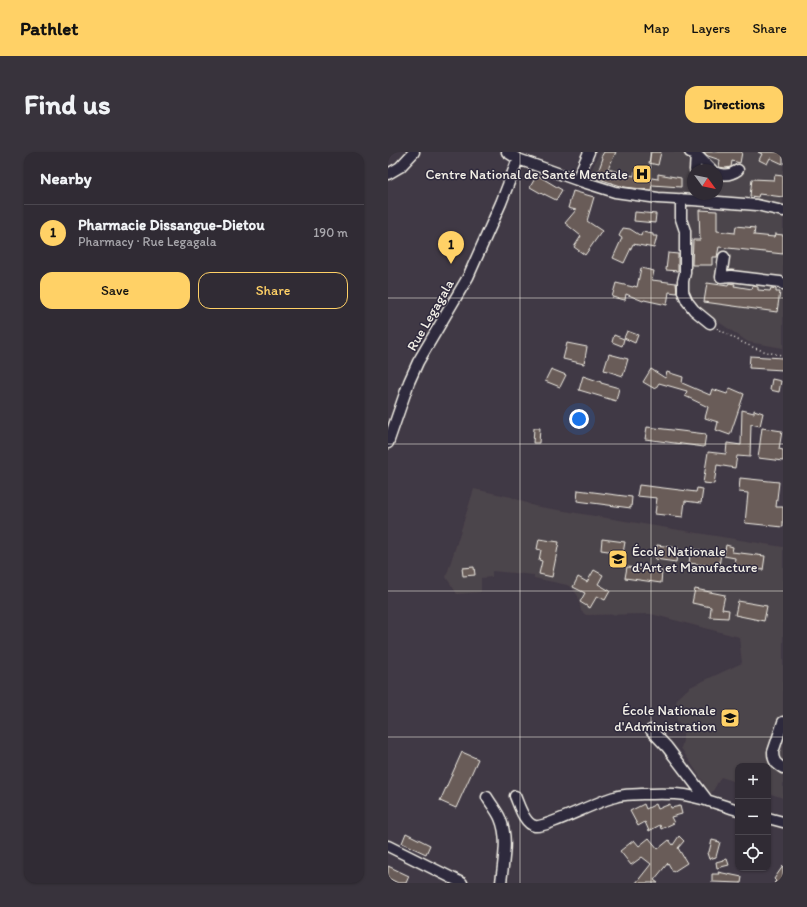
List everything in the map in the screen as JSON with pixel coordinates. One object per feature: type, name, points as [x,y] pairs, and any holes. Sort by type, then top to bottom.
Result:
[{"type":"street","points":[[388,174],[400,167],[414,152]]},
{"type":"street","points":[[507,152],[518,159],[615,192],[632,195],[681,199],[687,198]]},
{"type":"street","points":[[577,180],[589,152]]},
{"type":"street","points":[[693,153],[694,164]]},
{"type":"street","points":[[693,153],[705,164]]},
{"type":"street","name":"Rue Legagala","points":[[388,443],[408,382],[468,276],[501,203],[518,159]]},
{"type":"street","points":[[723,174],[732,174],[738,170]]},
{"type":"street","points":[[681,199],[681,219],[685,231],[685,274],[683,281],[683,292],[687,301],[694,310],[710,323]]},
{"type":"street","points":[[718,200],[783,210]]},
{"type":"street","points":[[724,257],[721,277],[737,277],[780,282],[783,284]]},
{"type":"street","points":[[783,722],[773,752],[774,762],[783,768]]},
{"type":"street","points":[[651,730],[667,747],[708,801]]},
{"type":"street","points":[[515,796],[526,819],[534,826],[546,825],[589,805],[615,796],[663,794],[685,795],[735,809]]},
{"type":"street","points":[[487,797],[500,816],[505,832],[501,883]]},
{"type":"street","points":[[771,819],[783,822]]},
{"type":"street","points":[[388,846],[462,883]]},
{"type":"path","points":[[710,323],[729,335],[753,347],[783,355]]},
{"type":"shaded area","points":[[600,152],[783,152],[783,348],[748,342],[704,312],[690,292],[689,207],[720,210],[727,197],[723,197],[723,164],[687,164],[687,194],[652,193],[627,190],[588,177]]},
{"type":"shaded area","name":"École Nationale d'Art et Manufacture","points":[[474,489],[511,497],[534,506],[783,547],[783,798],[771,794],[771,763],[735,763],[735,782],[721,777],[711,794],[681,748],[683,729],[677,721],[677,699],[690,687],[742,663],[739,637],[651,614],[586,615],[581,611],[578,596],[572,588],[567,585],[534,578],[534,575],[492,571],[492,577],[481,578],[481,592],[457,594],[446,577]]},
{"type":"building","points":[[604,152],[616,152],[608,169],[634,176],[635,171],[646,173],[645,177],[658,179],[658,174],[681,178],[681,187],[652,185],[651,190],[624,187],[596,178],[603,158],[601,157]]},
{"type":"building","points":[[651,152],[661,152],[658,165],[649,163]]},
{"type":"building","points":[[703,152],[742,152],[740,163],[732,161],[731,167],[725,168],[723,168],[723,164],[719,164],[720,160],[708,156]]},
{"type":"building","points":[[758,152],[783,152],[783,164],[770,158],[767,164],[759,160],[762,154]]},
{"type":"building","points":[[537,175],[562,190],[556,200],[530,187]]},
{"type":"building","points":[[775,175],[783,176],[783,197],[759,194],[758,197],[750,196],[752,179],[774,180]]},
{"type":"building","points":[[573,191],[594,197],[587,221],[602,231],[585,255],[574,247],[581,236],[565,223],[576,210],[568,208]]},
{"type":"building","points":[[699,210],[717,211],[717,231],[735,233],[736,226],[755,228],[754,235],[774,237],[775,234],[783,235],[783,254],[719,247],[717,257],[712,257],[712,265],[692,265],[693,240],[700,240]]},
{"type":"building","points":[[635,212],[656,214],[655,223],[634,221]]},
{"type":"building","points":[[623,228],[630,229],[641,236],[642,232],[657,236],[654,248],[633,244],[624,263],[613,258],[622,238],[619,236]]},
{"type":"building","points":[[668,253],[678,254],[678,271],[666,270]]},
{"type":"building","points":[[641,268],[654,271],[652,280],[676,283],[677,293],[669,292],[667,305],[643,301],[626,294],[625,300],[612,297],[616,283],[637,287]]},
{"type":"building","points":[[707,283],[728,286],[729,283],[735,284],[734,286],[752,289],[753,286],[758,287],[758,290],[770,291],[771,288],[776,289],[776,292],[780,292],[777,312],[704,302]]},
{"type":"building","points":[[627,331],[638,335],[635,343],[624,338]]},
{"type":"building","points":[[614,335],[624,339],[622,346],[612,342]]},
{"type":"building","points":[[567,343],[587,347],[584,364],[563,359]]},
{"type":"building","points":[[609,354],[628,359],[623,376],[604,370]]},
{"type":"building","points":[[750,356],[783,358],[783,370],[749,368]]},
{"type":"building","points":[[551,369],[566,375],[560,387],[545,381]]},
{"type":"building","points":[[651,369],[665,378],[667,372],[683,377],[682,383],[710,395],[712,389],[727,394],[730,388],[744,394],[730,435],[716,430],[718,422],[705,418],[708,407],[685,396],[687,391],[659,383],[655,389],[643,382]]},
{"type":"building","points":[[583,376],[619,388],[616,401],[579,390]]},
{"type":"building","points":[[772,379],[781,381],[779,392],[770,390]]},
{"type":"building","points":[[742,410],[754,413],[754,410],[763,413],[760,426],[751,424],[750,457],[737,456],[735,468],[717,465],[714,484],[703,483],[708,452],[726,454],[727,443],[741,445]]},
{"type":"building","points":[[647,427],[706,434],[704,447],[645,439]]},
{"type":"building","points":[[534,428],[540,428],[539,443],[533,443]]},
{"type":"building","points":[[762,428],[782,431],[779,449],[783,450],[783,461],[758,458]]},
{"type":"building","points":[[740,478],[779,482],[776,507],[783,507],[783,527],[745,523],[748,493],[739,492]]},
{"type":"building","points":[[639,485],[696,492],[697,488],[703,489],[701,503],[685,501],[683,517],[655,514],[657,498],[637,496]]},
{"type":"building","points":[[578,490],[632,497],[631,508],[577,501]]},
{"type":"building","points":[[539,539],[559,542],[552,577],[539,574],[542,561],[539,560],[541,550],[537,549]]},
{"type":"building","points":[[602,539],[625,542],[623,553],[601,550]]},
{"type":"building","points":[[657,545],[678,548],[676,562],[655,559]]},
{"type":"building","points":[[726,545],[733,547],[732,552],[765,556],[763,570],[734,566],[735,558],[724,556]]},
{"type":"building","points":[[691,549],[721,553],[719,567],[689,563]]},
{"type":"building","points":[[474,567],[475,575],[463,576],[462,568]]},
{"type":"building","points":[[627,567],[662,571],[661,583],[625,578]]},
{"type":"building","points":[[594,570],[603,575],[598,584],[610,591],[605,600],[597,596],[590,608],[580,602],[585,593],[573,587],[578,577],[587,582]]},
{"type":"building","points":[[695,589],[725,595],[722,609],[729,610],[728,618],[710,617],[711,607],[692,603]]},
{"type":"building","points":[[738,601],[767,606],[764,621],[735,615]]},
{"type":"building","points":[[462,752],[478,759],[456,808],[440,801]]},
{"type":"building","points":[[644,804],[646,809],[656,804],[658,809],[670,804],[671,808],[680,806],[682,814],[671,817],[674,823],[661,829],[660,825],[649,831],[645,822],[638,826],[630,811]]},
{"type":"building","points":[[406,833],[430,845],[426,854],[402,843]]},
{"type":"building","points":[[679,836],[684,841],[678,848],[687,863],[673,872],[668,863],[654,880],[658,883],[636,883],[651,864],[642,857],[631,865],[620,851],[634,840],[639,846],[649,838],[658,849],[669,840],[673,845]]},
{"type":"building","points":[[712,840],[720,842],[716,857],[709,859],[707,853],[709,852]]},
{"type":"building","points":[[727,859],[729,865],[717,868],[716,862]]},
{"type":"building","points":[[388,866],[409,876],[406,883],[398,883],[388,878]]},
{"type":"building","points":[[783,866],[783,883],[774,883],[776,881],[774,879]]},
{"type":"building","points":[[718,872],[742,877],[741,883],[712,882],[712,874],[719,874]]},
{"type":"place","name":"Centre National de Santé Mentale","points":[[642,174]]},
{"type":"place","name":"Pharmacie Dissangue-Dietou","points":[[451,264]]},
{"type":"place","name":"École Nationale d'Art et Manufacture","points":[[618,559]]},
{"type":"place","name":"École Nationale d'Administration","points":[[730,718]]}]
